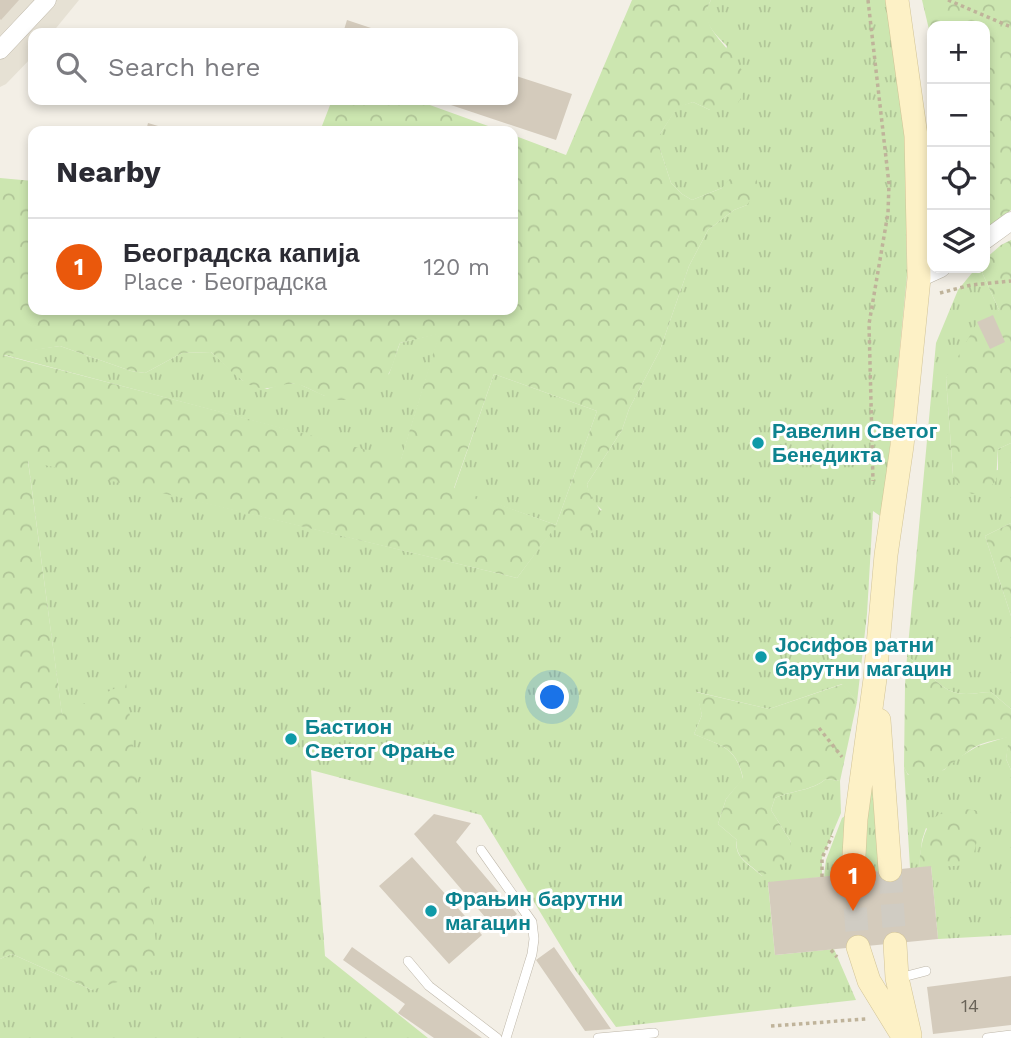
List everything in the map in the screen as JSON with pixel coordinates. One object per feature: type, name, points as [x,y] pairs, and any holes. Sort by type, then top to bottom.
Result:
[{"type":"main road","points":[[897,0],[927,223]]},
{"type":"main road","points":[[853,874],[856,819],[875,679],[886,555],[933,273]]},
{"type":"main road","points":[[875,679],[890,870]]},
{"type":"main road","points":[[895,944],[897,978],[911,1038]]},
{"type":"main road","points":[[858,947],[869,981],[905,1038]]},
{"type":"street","points":[[0,50],[47,0]]},
{"type":"street","points":[[990,236],[1011,221]]},
{"type":"lane","points":[[481,850],[532,922],[534,939],[506,1038]]},
{"type":"lane","points":[[408,961],[429,986],[497,1038]]},
{"type":"lane","points":[[897,978],[926,971]]},
{"type":"lane","points":[[598,1038],[654,1033]]},
{"type":"lane","points":[[987,1038],[1011,1035]]},
{"type":"path","points":[[868,0],[889,184],[888,214],[869,324],[873,482]]},
{"type":"path","points":[[948,0],[1011,27]]},
{"type":"path","points":[[933,273],[938,294],[971,285],[1011,281]]},
{"type":"path","points":[[819,729],[850,766]]},
{"type":"path","points":[[822,877],[822,859],[836,825]]},
{"type":"path","points":[[771,1026],[877,1018]]},
{"type":"shaded area","points":[[0,0],[79,0],[56,28],[28,28],[28,61],[0,87]]},
{"type":"green space","points":[[632,0],[711,0],[707,14],[711,27],[738,63],[744,77],[744,91],[734,108],[710,110],[693,102],[677,108],[660,134],[660,149],[671,183],[692,200],[722,188],[735,173],[746,172],[756,178],[759,188],[747,205],[734,210],[708,230],[689,266],[660,350],[629,409],[622,430],[587,484],[604,521],[587,536],[577,535],[556,526],[517,578],[28,461],[62,714],[126,683],[159,969],[92,990],[12,954],[0,959],[0,178],[28,181],[28,315],[518,315],[518,137],[566,155]],"holes":[[[439,334],[401,459],[3,355],[60,346],[131,371],[145,373],[182,353],[211,352],[252,386],[268,388],[295,384],[329,398],[347,400],[368,393],[385,379],[400,343]],[[494,374],[597,411],[556,525],[454,488]]]},
{"type":"green space","points":[[711,0],[888,0],[905,138],[907,275],[883,518],[873,511],[867,614],[857,702],[842,684],[769,709],[697,692],[702,715],[694,734],[732,753],[740,768],[743,779],[726,799],[718,824],[737,840],[740,856],[762,876],[791,842],[771,810],[775,798],[815,786],[826,779],[840,781],[841,813],[822,858],[822,877],[768,883],[775,955],[834,949],[856,1000],[616,1027],[576,971],[481,815],[311,770],[325,956],[428,1038],[0,1038],[0,959],[12,954],[92,990],[126,684],[62,715],[28,460],[517,578],[556,525],[602,510],[590,499],[587,484],[622,430],[629,409],[660,350],[689,266],[708,230],[734,210],[747,205],[722,188],[692,200],[682,194],[671,183],[660,149],[660,134],[677,107],[693,102],[710,110],[727,46],[707,20],[706,14]]},
{"type":"green space","points":[[922,0],[1011,0],[1011,210],[990,227],[990,21],[927,21]]},
{"type":"green space","points":[[330,105],[430,105],[488,126],[322,126]]},
{"type":"green space","points":[[1011,240],[1011,443],[998,449],[996,481],[986,491],[972,494],[960,488],[953,475],[946,378],[977,323],[999,310],[982,273],[990,273],[990,255]]},
{"type":"green space","points":[[972,273],[982,273],[999,310],[946,378],[953,475],[998,470],[998,449],[1011,443],[1011,523],[985,536],[1011,616],[1011,709],[991,692],[965,694],[950,691],[907,657],[936,343],[958,290]]},
{"type":"green space","points":[[440,333],[401,460],[1,354],[60,346],[131,371],[145,373],[182,353],[211,352],[242,380],[267,389],[285,383],[299,384],[325,396],[389,374],[400,343]]},
{"type":"green space","points":[[494,374],[597,411],[556,525],[454,489]]},
{"type":"green space","points":[[1011,523],[1011,616],[985,536]]},
{"type":"green space","points":[[907,657],[950,691],[965,694],[991,692],[1011,709],[1011,770],[1006,759],[1009,737],[977,746],[928,778],[919,780],[910,777],[904,767]]},
{"type":"green space","points":[[843,684],[857,702],[840,781],[826,779],[814,786],[775,798],[771,810],[791,842],[781,863],[762,876],[741,857],[737,840],[718,824],[726,799],[743,778],[732,753],[694,734],[702,715],[696,692],[769,709]]},
{"type":"green space","points":[[1010,736],[1006,759],[1011,770],[1011,935],[938,939],[931,866],[971,864],[926,828],[919,868],[910,868],[904,767],[908,775],[944,770],[953,761],[978,746]]},
{"type":"green space","points":[[873,775],[885,871],[861,873],[861,863]]},
{"type":"green space","points":[[953,807],[984,812],[971,865],[919,868],[926,831],[936,817]]},
{"type":"green space","points":[[845,816],[850,874],[824,877],[826,860]]},
{"type":"building","points":[[0,0],[19,0],[1,20],[0,19]]},
{"type":"building","points":[[347,20],[371,28],[345,28]]},
{"type":"building","points":[[518,77],[572,94],[556,140],[451,105],[518,105]]},
{"type":"building","points":[[993,315],[1005,342],[990,349],[977,322]]},
{"type":"building","points":[[434,814],[471,823],[456,842],[517,914],[497,931],[414,834]]},
{"type":"building","name":"Фрањин барутни магацин","points":[[412,857],[482,935],[449,964],[379,886]]},
{"type":"building","points":[[931,866],[938,939],[775,955],[768,882]]},
{"type":"building","points":[[352,947],[482,1038],[434,1038],[398,1013],[405,1004],[343,960]]},
{"type":"building","points":[[554,947],[611,1029],[585,1031],[536,960]]},
{"type":"building","points":[[1011,976],[1011,1025],[933,1034],[927,987]]},
{"type":"tunnel","points":[[890,870],[895,944]]},
{"type":"tunnel","points":[[853,874],[858,947]]},
{"type":"place","name":"Равелин Светог Бенедикта","points":[[758,443]]},
{"type":"place","name":"Јосифов ратни барутни магацин","points":[[761,657]]},
{"type":"place","name":"Бастион Светог Фрање","points":[[291,739]]},
{"type":"place","name":"Фрањин барутни магацин","points":[[431,911]]},
{"type":"place","name":"Београдска капија","points":[[853,911]]}]
